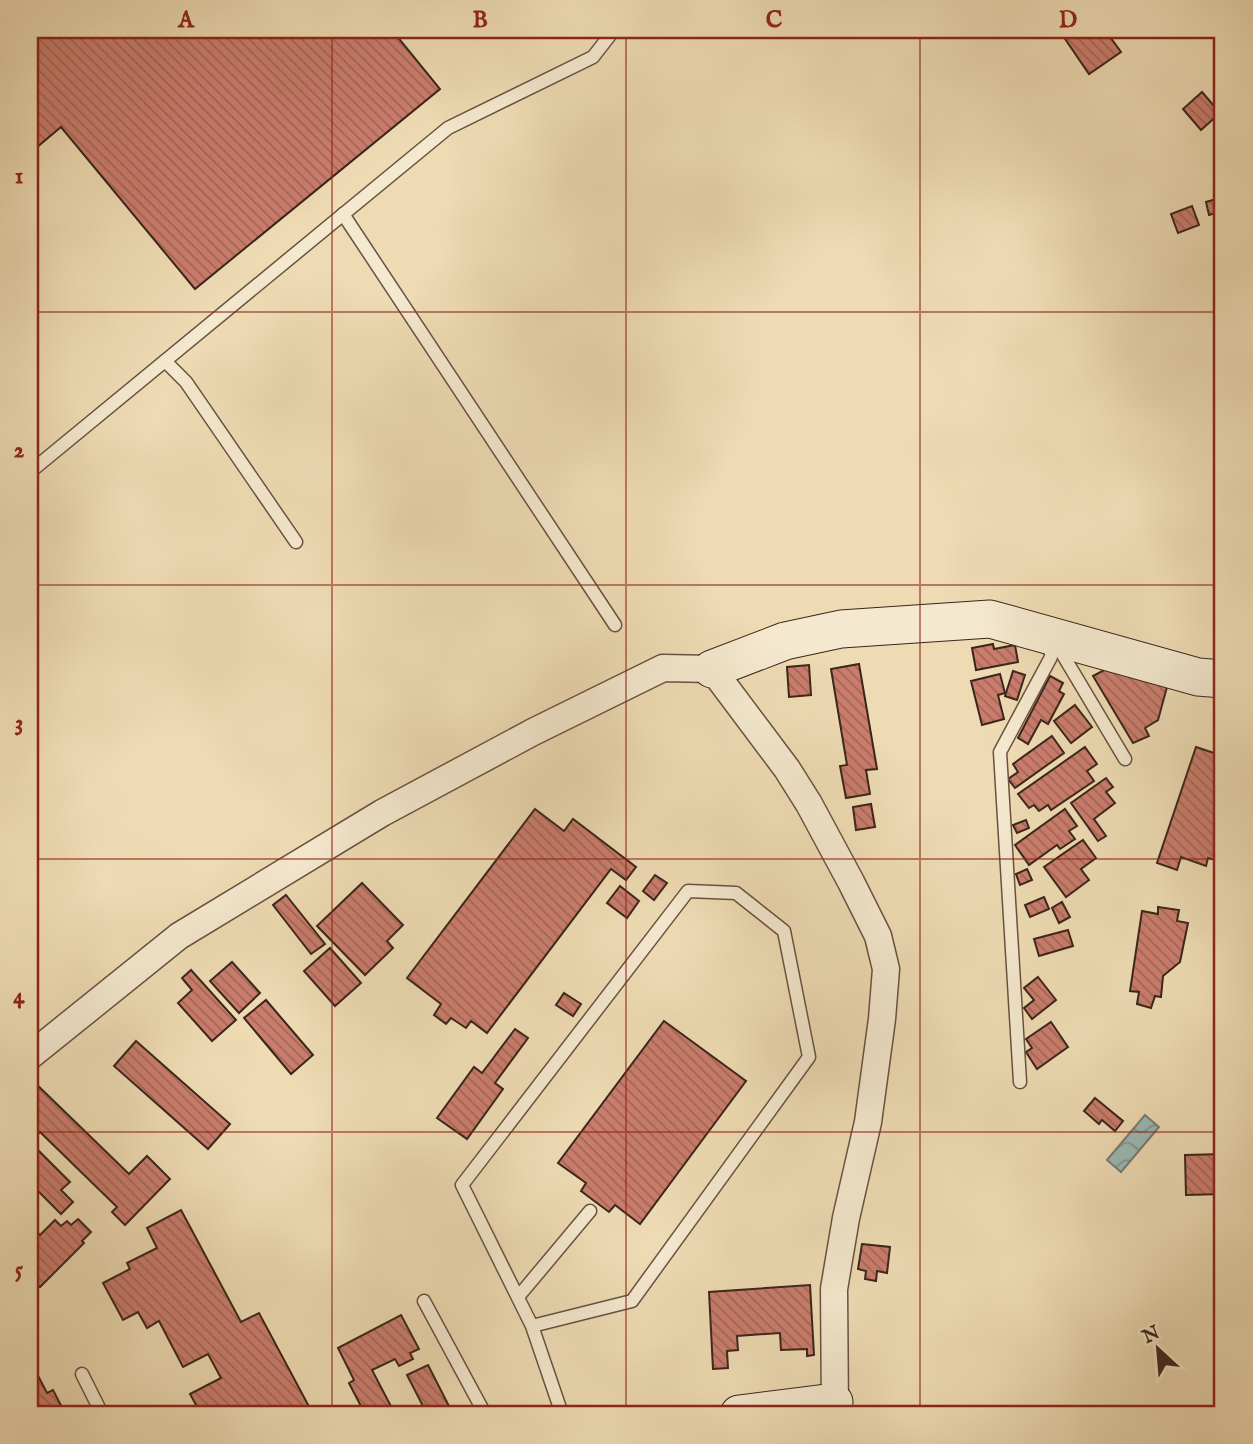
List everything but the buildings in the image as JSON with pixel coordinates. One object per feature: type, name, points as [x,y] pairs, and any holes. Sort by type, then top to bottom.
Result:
[{"type":"street","points":[[30,1056],[179,936],[382,813],[533,732],[663,668],[712,669],[785,640],[841,629],[990,619],[1198,677],[1223,679]]},
{"type":"street","points":[[712,669],[787,769],[809,804],[878,936],[886,969],[868,1122],[846,1218],[834,1289],[835,1408],[739,1414]]},
{"type":"lane","points":[[30,472],[448,128],[593,57],[614,30]]},
{"type":"lane","points":[[343,214],[615,625]]},
{"type":"lane","points":[[165,361],[186,382],[296,542]]},
{"type":"lane","points":[[1052,636],[1125,759]]},
{"type":"lane","points":[[1020,1082],[1000,752],[1051,657],[1052,636]]},
{"type":"lane","points":[[532,1326],[632,1301],[809,1057],[784,931],[736,893],[688,891],[462,1185],[532,1326],[562,1414]]},
{"type":"lane","points":[[518,1297],[590,1210]]},
{"type":"lane","points":[[424,1301],[485,1414]]},
{"type":"lane","points":[[82,1374],[102,1414]]},
{"type":"water","points":[[1145,1115],[1159,1127],[1121,1172],[1107,1160]]}]
